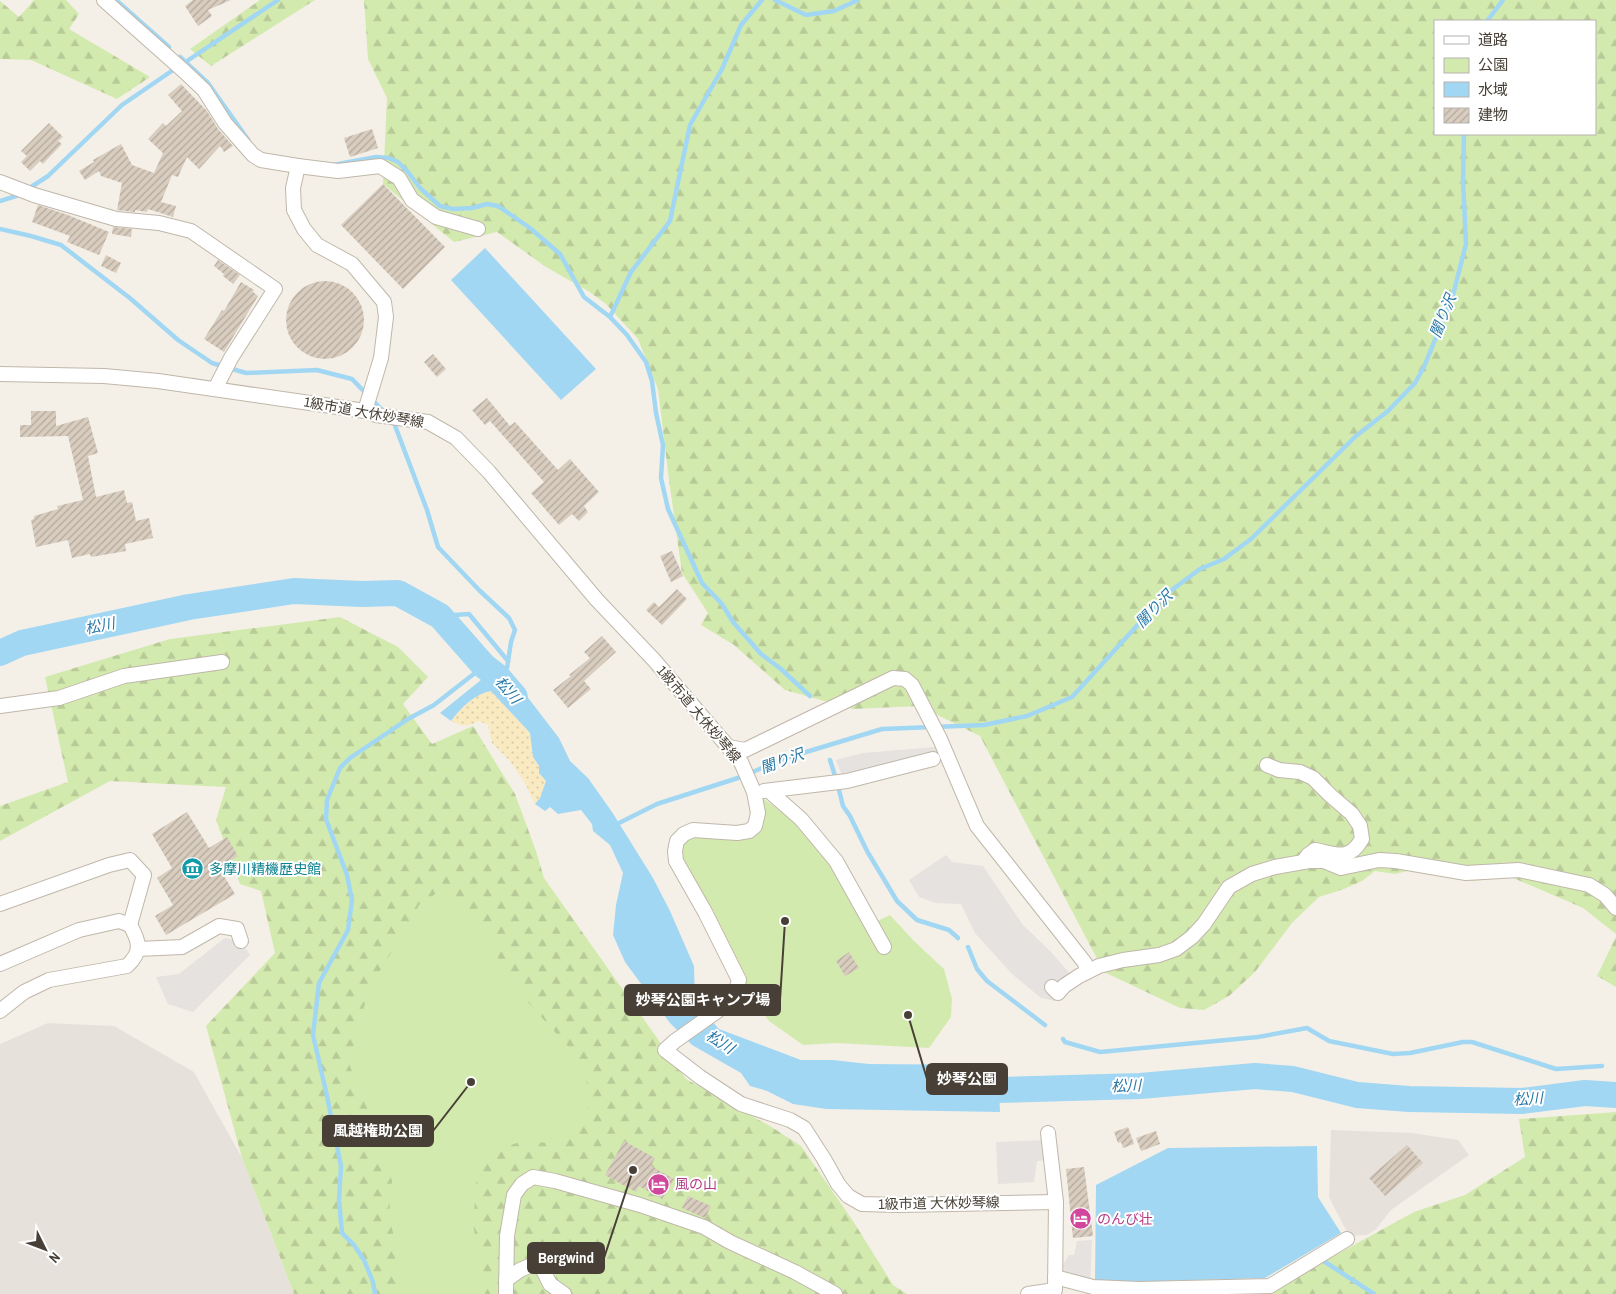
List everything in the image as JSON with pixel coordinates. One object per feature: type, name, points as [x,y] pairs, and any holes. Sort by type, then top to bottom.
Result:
[{"type":"street","points":[[104,0],[204,90],[225,124],[253,156],[261,160],[322,170],[338,171],[380,166],[399,178],[412,200],[436,217],[478,229]]},
{"type":"street","points":[[298,166],[294,188],[294,210],[304,229],[318,245],[352,264],[384,302],[386,317],[381,358],[374,381],[369,410]]},
{"type":"street","points":[[2,183],[34,195],[116,219],[159,223],[192,231],[275,289],[215,389]]},
{"type":"street","name":"1級市道 大休妙琴線","points":[[0,374],[104,376],[158,381],[369,410],[428,422],[456,438],[489,472],[597,600],[654,660],[729,747],[741,762],[752,786],[758,812],[755,826],[749,831],[737,833],[693,830],[684,834],[677,841],[676,861],[705,912],[739,980],[734,1000],[665,1050],[719,1091],[740,1104],[790,1120],[804,1128],[838,1184],[848,1196],[862,1204],[1056,1202]]},
{"type":"street","points":[[0,706],[59,698],[124,676],[222,662]]},
{"type":"street","points":[[729,747],[744,750],[893,678],[905,679],[912,685],[940,739],[976,826],[1085,963],[1087,971]]},
{"type":"street","points":[[752,786],[769,791],[847,781],[933,759]]},
{"type":"street","points":[[1267,765],[1279,770],[1300,772],[1313,778],[1352,814],[1360,826],[1362,839],[1356,849],[1347,854],[1336,855],[1315,850],[1303,862]]},
{"type":"street","points":[[769,791],[801,819],[836,861],[884,947]]},
{"type":"street","points":[[0,904],[109,865],[130,860],[144,875],[130,925]]},
{"type":"street","points":[[1052,987],[1058,992],[1087,971],[1106,964],[1159,955],[1176,949],[1192,937],[1204,924],[1229,887],[1252,874],[1275,867],[1303,862],[1324,861],[1341,868],[1379,860],[1396,861],[1466,873],[1519,870],[1589,885],[1605,895],[1616,908]]},
{"type":"street","points":[[0,964],[79,930],[119,922],[130,925],[137,936],[138,949],[135,958],[128,966],[48,980],[24,992],[0,1011]]},
{"type":"street","points":[[138,949],[182,947],[220,926],[237,929],[241,941]]},
{"type":"street","points":[[1028,1294],[1055,1290],[1056,1202],[1048,1133]]},
{"type":"street","points":[[506,1287],[507,1236],[514,1195],[522,1184],[533,1177],[555,1180],[640,1205],[704,1227],[730,1242],[795,1272],[835,1294]]},
{"type":"street","points":[[1055,1277],[1090,1286],[1139,1289],[1270,1286],[1347,1239]]},
{"type":"street","points":[[506,1287],[520,1270],[534,1264],[542,1268],[550,1284],[564,1294]]},
{"type":"shaded area","points":[[935,747],[940,757],[847,781],[844,781],[836,760],[863,753]]},
{"type":"shaded area","points":[[946,855],[952,862],[983,866],[1023,925],[1052,953],[1071,975],[1060,987],[1055,1001],[1041,998],[1012,974],[975,933],[961,904],[936,903],[919,897],[909,880]]},
{"type":"shaded area","points":[[225,938],[241,941],[250,955],[193,1012],[168,1004],[156,977],[179,974]]},
{"type":"shaded area","points":[[48,1023],[114,1026],[194,1072],[242,1158],[294,1294],[0,1294],[0,1044]]},
{"type":"shaded area","points":[[1331,1130],[1412,1133],[1458,1140],[1469,1155],[1391,1210],[1376,1229],[1367,1235],[1349,1236],[1329,1197]]},
{"type":"shaded area","points":[[1049,1140],[1051,1160],[1037,1161],[1034,1182],[998,1184],[996,1142]]},
{"type":"shaded area","points":[[1092,1240],[1090,1286],[1055,1277],[1069,1255],[1074,1255],[1077,1241]]},
{"type":"green space","points":[[34,0],[66,0],[79,14],[69,29],[150,77],[117,99],[31,60],[0,59],[0,1],[19,17]]},
{"type":"green space","points":[[260,0],[315,0],[211,66],[190,49]]},
{"type":"green space","points":[[364,0],[1616,0],[1616,934],[1583,908],[1511,877],[1473,881],[1416,869],[1395,874],[1375,871],[1362,881],[1319,897],[1292,923],[1255,972],[1229,996],[1204,1010],[1180,1008],[1104,972],[980,736],[919,706],[853,709],[785,690],[734,645],[701,625],[708,613],[682,573],[658,389],[638,339],[606,304],[588,291],[546,267],[497,232],[454,242],[383,184],[387,98],[368,59]]},
{"type":"green space","points":[[340,617],[398,647],[428,677],[403,704],[432,744],[473,726],[515,794],[544,878],[686,1079],[770,1126],[801,1146],[853,1221],[893,1285],[907,1294],[294,1294],[242,1158],[206,1026],[275,953],[261,891],[240,884],[216,820],[226,787],[110,781],[0,841],[0,806],[68,782],[45,677],[170,639]]},
{"type":"green space","points":[[754,792],[799,824],[830,864],[865,927],[890,915],[944,969],[952,999],[951,1017],[929,1048],[836,1043],[803,1045],[769,1021],[739,980],[676,861],[684,834],[749,831]]},
{"type":"green space","points":[[441,890],[456,898],[490,938],[506,978],[574,1053],[585,1071],[588,1093],[587,1123],[563,1144],[523,1141],[490,1152],[478,1164],[473,1224],[485,1294],[398,1294],[399,1260],[389,1215],[392,1181],[378,1135],[349,1064],[369,988],[413,918],[419,905]]},
{"type":"green space","points":[[1616,937],[1616,987],[1597,976]]},
{"type":"green space","points":[[1616,1112],[1616,1294],[1256,1294],[1270,1291],[1414,1212],[1465,1195],[1525,1157],[1519,1119]]},
{"type":"sand","points":[[491,691],[530,733],[533,757],[539,766],[539,773],[546,781],[540,798],[535,804],[525,783],[510,761],[492,743],[488,725],[479,721],[462,725],[451,721],[474,698]]},
{"type":"water","points":[[485,248],[596,369],[561,400],[451,280]]},
{"type":"water","points":[[497,667],[519,686],[559,738],[570,761],[588,778],[612,812],[653,878],[694,966],[695,1002],[719,1029],[801,1060],[833,1060],[869,1064],[998,1065],[1000,1112],[826,1109],[793,1104],[767,1091],[750,1086],[741,1073],[692,1045],[670,1023],[625,962],[613,935],[616,905],[623,873],[610,845],[593,831],[592,824],[581,810],[558,814],[550,807],[545,811],[535,804],[540,798],[546,781],[539,773],[539,766],[533,757],[530,733],[491,691],[474,698],[451,721],[440,713]]},
{"type":"water","points":[[1317,1146],[1318,1197],[1341,1233],[1265,1278],[1095,1281],[1096,1185],[1168,1148]]},
{"type":"building","points":[[193,0],[231,0],[208,10],[212,16],[198,26],[185,6]]},
{"type":"building","points":[[181,84],[207,111],[218,129],[233,146],[224,152],[220,146],[199,169],[187,157],[178,177],[172,175],[161,202],[176,206],[173,217],[148,209],[147,212],[117,210],[122,183],[101,176],[99,171],[85,180],[79,171],[94,162],[93,160],[121,144],[132,165],[154,173],[163,153],[148,139],[163,123],[166,126],[182,111],[168,95]]},
{"type":"building","points":[[49,123],[63,137],[58,141],[62,144],[43,164],[40,161],[30,171],[21,162],[27,156],[21,151]]},
{"type":"building","points":[[372,129],[378,148],[350,157],[344,138]]},
{"type":"building","points":[[383,184],[445,247],[403,289],[341,225]]},
{"type":"building","points":[[38,205],[109,232],[99,255],[67,242],[70,236],[32,222]]},
{"type":"building","points":[[113,227],[132,229],[131,237],[112,234]]},
{"type":"building","points":[[106,255],[121,263],[116,273],[101,266]]},
{"type":"building","points":[[218,260],[240,275],[233,284],[214,266]]},
{"type":"building","points":[[325,281],[340,284],[353,292],[361,305],[364,320],[361,335],[353,348],[340,356],[325,359],[310,356],[297,348],[289,335],[286,320],[289,305],[297,292],[310,284]]},
{"type":"building","points":[[241,282],[254,290],[253,292],[258,296],[224,352],[204,339],[222,310],[224,311]]},
{"type":"building","points":[[433,354],[446,369],[437,377],[424,362]]},
{"type":"building","points":[[487,398],[510,426],[515,422],[558,470],[570,459],[599,492],[584,506],[588,512],[579,521],[572,514],[559,525],[531,493],[544,482],[490,421],[485,425],[472,410]]},
{"type":"building","points":[[31,411],[56,411],[56,426],[88,417],[98,453],[88,456],[96,497],[124,490],[127,503],[132,502],[136,521],[149,518],[153,538],[125,544],[126,551],[91,557],[90,554],[72,558],[68,540],[36,547],[31,520],[34,519],[34,516],[58,509],[57,506],[83,500],[68,436],[20,437],[20,425],[31,425]]},
{"type":"building","points":[[672,551],[683,576],[671,582],[660,556]]},
{"type":"building","points":[[677,589],[687,599],[662,625],[646,610],[654,602],[659,607]]},
{"type":"building","points":[[602,636],[616,652],[584,681],[591,689],[568,708],[553,690],[590,658],[584,652]]},
{"type":"building","points":[[187,812],[209,848],[227,837],[238,856],[219,868],[235,894],[166,935],[155,916],[173,905],[157,878],[172,868],[152,834]]},
{"type":"building","points":[[849,952],[859,968],[845,976],[836,961]]},
{"type":"building","points":[[1128,1127],[1134,1144],[1123,1148],[1121,1142],[1118,1143],[1114,1132]]},
{"type":"building","points":[[1156,1131],[1160,1144],[1141,1151],[1136,1138]]},
{"type":"building","points":[[624,1141],[655,1158],[651,1166],[674,1179],[662,1199],[639,1186],[636,1192],[605,1175]]},
{"type":"building","points":[[1407,1145],[1423,1163],[1385,1196],[1369,1178]]},
{"type":"building","points":[[1084,1167],[1093,1236],[1073,1238],[1066,1169]]},
{"type":"building","points":[[688,1196],[711,1206],[705,1218],[682,1208]]},
{"type":"waterway","points":[[116,0],[169,47]]},
{"type":"waterway","points":[[187,61],[278,0]]},
{"type":"waterway","points":[[610,317],[631,272],[670,221],[690,125],[722,69],[741,25],[762,0]]},
{"type":"waterway","points":[[775,0],[806,15],[834,11],[858,0]]},
{"type":"waterway","name":"闇り沢","points":[[1488,20],[1503,0]]},
{"type":"waterway","points":[[180,57],[208,83],[249,141]]},
{"type":"waterway","points":[[28,189],[48,176],[122,105],[176,68]]},
{"type":"waterway","name":"闇り沢","points":[[615,825],[657,804],[741,777],[783,759],[882,729],[984,725],[1027,716],[1072,697],[1165,595],[1200,569],[1224,559],[1251,539],[1356,436],[1388,411],[1415,383],[1424,367],[1453,295],[1466,244],[1463,181],[1464,135]]},
{"type":"waterway","points":[[333,165],[376,157],[389,158],[398,162],[420,188],[440,206],[453,209],[472,208],[487,204],[498,206],[530,228],[560,254],[584,297],[610,317],[627,335],[646,362],[652,381],[663,445],[661,478],[668,509],[702,583],[722,604],[733,622],[761,654],[781,669],[810,696]]},
{"type":"waterway","points":[[0,201],[21,193]]},
{"type":"waterway","points":[[0,229],[61,245],[131,299],[178,340],[212,363],[246,373],[317,370],[352,379],[383,411]]},
{"type":"waterway","points":[[392,421],[427,510],[438,547],[509,618],[515,630],[507,668],[498,675]]},
{"type":"waterway","name":"松川","points":[[0,653],[22,643],[189,607],[294,591],[362,594],[398,593],[440,616],[484,666],[497,676],[515,697]]},
{"type":"waterway","points":[[440,616],[469,614],[508,661]]},
{"type":"waterway","points":[[375,1294],[373,1282],[364,1260],[354,1245],[342,1233],[339,1200],[341,1166],[313,1035],[319,983],[348,930],[352,900],[347,875],[326,819],[327,800],[340,768],[350,758],[408,719],[434,705],[484,666]]},
{"type":"waterway","points":[[830,760],[836,779]]},
{"type":"waterway","points":[[838,786],[843,806],[897,901],[917,920],[949,930],[958,938]]},
{"type":"waterway","points":[[968,947],[977,969],[987,981],[1045,1025]]},
{"type":"waterway","points":[[1063,1039],[1065,1042],[1100,1052],[1258,1037],[1307,1028],[1329,1041],[1393,1054],[1410,1053],[1463,1042],[1472,1042],[1556,1069],[1602,1066]]},
{"type":"waterway","name":"松川","points":[[963,1089],[999,1090],[1140,1086],[1255,1076],[1293,1079],[1357,1095],[1409,1099],[1522,1101],[1585,1093],[1616,1095]]},
{"type":"waterway","points":[[1319,1258],[1374,1294]]},
{"type":"place","name":"多摩川精機歴史館","points":[[193,869]]},
{"type":"place","name":"妙琴公園キャンプ場","points":[[785,921]]},
{"type":"place","name":"妙琴公園","points":[[908,1015]]},
{"type":"place","name":"風越権助公園","points":[[471,1082]]},
{"type":"place","name":"Bergwind","points":[[633,1170]]},
{"type":"place","name":"風の山","points":[[659,1184]]},
{"type":"place","name":"のんび壮","points":[[1081,1219]]}]
